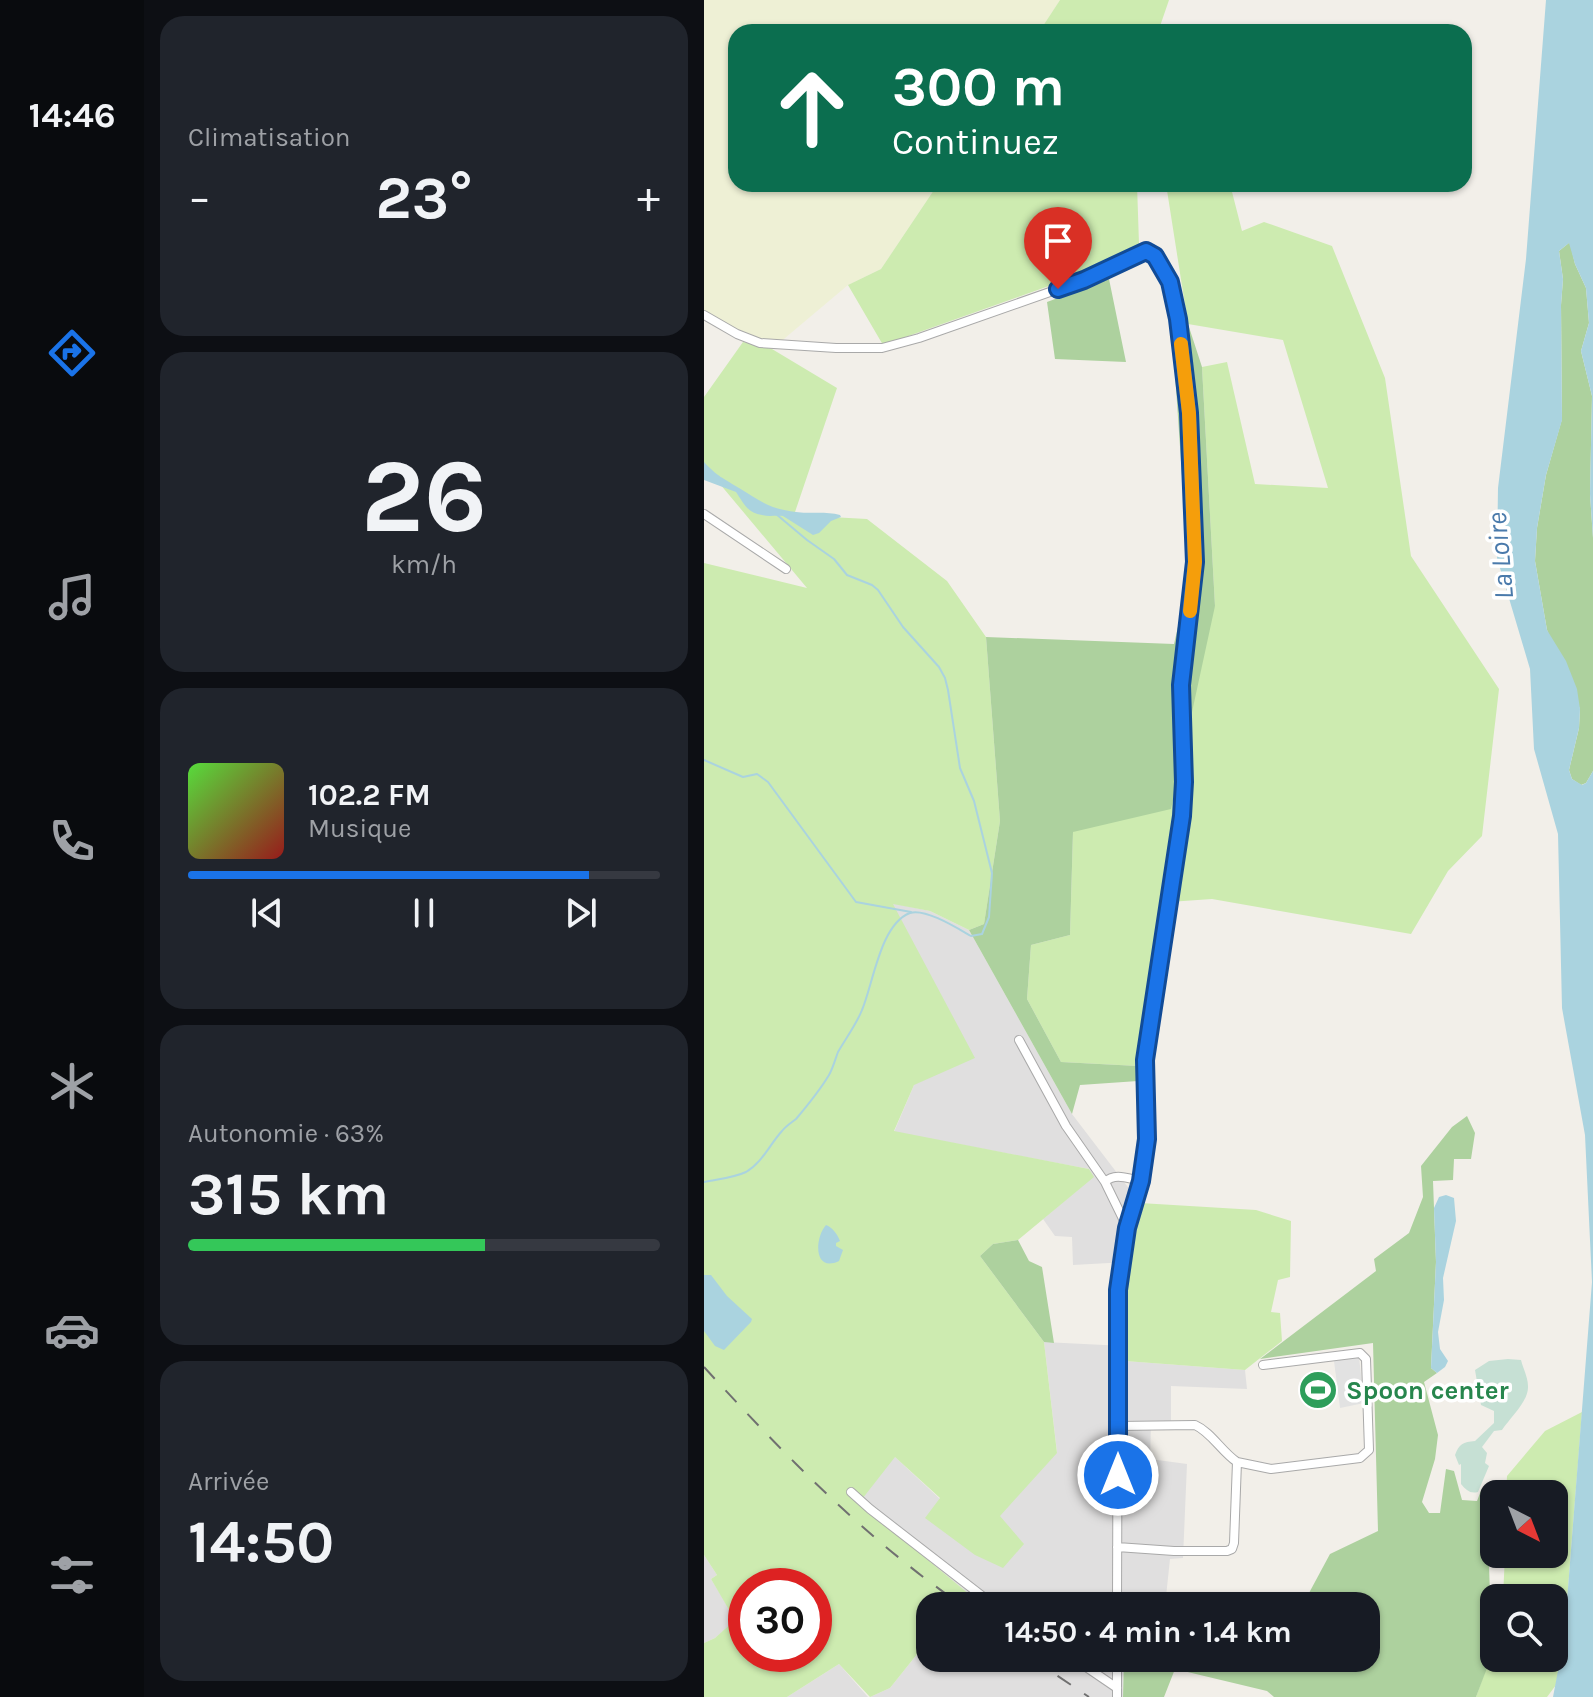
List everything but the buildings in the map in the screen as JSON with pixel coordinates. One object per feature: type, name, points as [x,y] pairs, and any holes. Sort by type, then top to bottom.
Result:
[{"type":"street","points":[[704,315],[760,343],[882,348],[1084,280],[1146,251],[1155,256],[1170,282],[1178,319],[1189,413],[1195,562],[1181,685],[1182,816],[1145,1060],[1147,1139],[1141,1181],[1127,1228],[1118,1290],[1117,1592]]},
{"type":"street","points":[[704,514],[786,569]]},
{"type":"street","points":[[1019,1040],[1066,1126],[1105,1182],[1127,1228]]},
{"type":"street","points":[[1105,1182],[1116,1176],[1141,1181]]},
{"type":"street","points":[[1118,1426],[1195,1425],[1237,1462],[1271,1469],[1360,1458],[1369,1450],[1364,1355],[1263,1365]]},
{"type":"street","points":[[1117,1547],[1174,1551],[1232,1549],[1237,1462]]},
{"type":"street","points":[[851,1492],[974,1592]]},
{"type":"street","points":[[1091,1672],[1117,1692]]},
{"type":"shaded area","points":[[892,903],[930,911],[969,930],[1072,1114],[1140,1203],[1127,1262],[1073,1265],[1072,1237],[1055,1236],[1043,1219],[1093,1177],[1089,1169],[894,1132],[914,1085]]},
{"type":"shaded area","points":[[1044,1342],[1124,1346],[1125,1361],[1245,1370],[1247,1389],[1171,1386],[1171,1422],[1151,1423],[1150,1459],[1187,1464],[1183,1558],[1170,1559],[1166,1592],[967,1592],[858,1503],[894,1456],[940,1499],[926,1518],[999,1516],[1057,1452]]},
{"type":"shaded area","points":[[1359,1357],[1364,1403],[1340,1408],[1334,1361]]},
{"type":"shaded area","points":[[704,1555],[717,1575],[711,1579],[728,1607],[728,1627],[704,1643]]},
{"type":"shaded area","points":[[916,1656],[916,1672],[1124,1672],[1123,1697],[870,1697],[890,1688]]},
{"type":"shaded area","points":[[839,1664],[868,1697],[787,1697],[826,1672],[832,1672]]},
{"type":"green space","points":[[704,0],[1060,0],[1044,24],[728,24],[728,192],[933,192],[881,269],[848,285],[772,349],[743,342],[704,313]]},
{"type":"green space","points":[[1060,0],[1169,0],[1161,24],[1044,24]]},
{"type":"green space","points":[[933,192],[1137,192],[1139,244],[1074,277],[883,345],[848,285],[881,269]]},
{"type":"green space","points":[[1167,192],[1232,192],[1242,231],[1264,222],[1332,246],[1385,378],[1411,556],[1499,689],[1482,836],[1448,871],[1411,934],[1212,899],[1169,902],[1138,1066],[1061,1062],[1027,999],[1031,945],[1070,935],[1073,832],[1215,606],[1202,367],[1227,362],[1255,484],[1328,488],[1283,340],[1188,324]]},
{"type":"green space","points":[[1570,242],[1575,264],[1586,288],[1589,323],[1581,351],[1592,396],[1593,771],[1586,783],[1581,785],[1572,779],[1569,770],[1580,709],[1547,630],[1535,561],[1546,475],[1562,419],[1563,279],[1559,251]]},
{"type":"green space","points":[[1109,279],[1126,362],[1055,359],[1047,302]]},
{"type":"green space","points":[[1188,324],[1202,367],[1215,606],[1171,809],[1073,832],[1070,935],[1031,945],[1027,999],[1061,1062],[1138,1066],[1138,1081],[1080,1085],[1072,1114],[969,930],[984,924],[1000,821],[986,637],[1174,644],[1189,579],[1172,329]]},
{"type":"green space","points":[[743,342],[772,349],[837,388],[794,515],[867,519],[947,581],[986,637],[1000,821],[984,924],[969,930],[930,911],[893,904],[975,1058],[914,1085],[894,1131],[1089,1169],[1094,1177],[1018,1240],[993,1244],[980,1256],[1044,1342],[1057,1453],[1000,1516],[1024,1544],[1003,1568],[975,1555],[925,1518],[940,1498],[895,1457],[859,1503],[967,1592],[916,1592],[916,1656],[890,1688],[870,1697],[839,1664],[832,1668],[832,1568],[728,1568],[728,1608],[711,1579],[717,1575],[704,1555],[704,563],[807,588],[704,465],[704,397]]},
{"type":"green space","points":[[1467,1116],[1475,1133],[1471,1159],[1454,1159],[1453,1180],[1433,1181],[1436,1262],[1431,1368],[1437,1373],[1424,1382],[1438,1435],[1435,1459],[1422,1502],[1429,1513],[1440,1513],[1446,1469],[1454,1471],[1462,1500],[1477,1501],[1480,1493],[1480,1568],[1489,1568],[1490,1584],[1480,1584],[1480,1672],[1486,1672],[1476,1697],[1274,1697],[1267,1691],[1188,1672],[1380,1672],[1380,1592],[1310,1592],[1330,1554],[1378,1531],[1373,1343],[1260,1359],[1376,1271],[1374,1259],[1409,1233],[1423,1197],[1421,1166],[1452,1127]]},
{"type":"green space","points":[[1140,1203],[1256,1210],[1291,1221],[1290,1277],[1278,1280],[1271,1312],[1280,1313],[1282,1341],[1245,1370],[1125,1361],[1127,1262]]},
{"type":"green space","points":[[1018,1240],[1029,1261],[1042,1267],[1054,1343],[1044,1342],[980,1256],[993,1244]]},
{"type":"green space","points":[[1521,1360],[1528,1386],[1522,1403],[1502,1430],[1494,1431],[1482,1447],[1487,1453],[1485,1463],[1489,1466],[1483,1480],[1480,1480],[1478,1492],[1470,1492],[1461,1484],[1461,1464],[1455,1455],[1462,1444],[1475,1441],[1494,1423],[1494,1411],[1481,1405],[1475,1370],[1489,1361]]},
{"type":"green space","points":[[1582,1412],[1568,1589],[1568,1584],[1504,1584],[1504,1568],[1568,1568],[1568,1480],[1507,1480],[1545,1431]]},
{"type":"green space","points":[[728,1626],[728,1672],[826,1672],[787,1697],[704,1697],[704,1643]]},
{"type":"green space","points":[[1124,1672],[1174,1672],[1164,1697],[1123,1697]]},
{"type":"green space","points":[[1485,1672],[1558,1672],[1556,1685],[1547,1697],[1476,1697]]},
{"type":"water","name":"La Loire","points":[[1546,0],[1593,0],[1593,538],[1590,494],[1592,396],[1581,351],[1589,323],[1586,288],[1569,243],[1559,251],[1563,279],[1562,420],[1546,475],[1535,561],[1547,630],[1566,661],[1577,689],[1579,728],[1569,770],[1572,779],[1582,785],[1593,771],[1593,1697],[1553,1697],[1558,1672],[1568,1672],[1568,1588],[1592,1282],[1585,1135],[1562,1008],[1558,834],[1534,749],[1530,669],[1497,558],[1498,488],[1526,259]]},
{"type":"water","points":[[704,462],[721,477],[772,507],[841,517],[813,535],[783,516],[757,514],[746,506],[736,492],[704,480]]},
{"type":"water","points":[[1446,1195],[1454,1198],[1456,1221],[1443,1278],[1444,1300],[1438,1332],[1440,1349],[1448,1361],[1437,1373],[1431,1368],[1436,1262],[1434,1208],[1439,1197]]},
{"type":"water","points":[[826,1225],[833,1229],[840,1241],[836,1246],[843,1250],[839,1261],[831,1263],[821,1259],[818,1246]]},
{"type":"water","points":[[704,1275],[711,1275],[727,1296],[752,1319],[724,1350],[715,1346],[704,1331]]},
{"type":"waterway","points":[[704,1182],[736,1176],[752,1168],[818,1092],[860,1016],[879,956],[891,929],[900,919],[910,913],[924,913],[971,936],[982,934],[989,917],[992,873],[974,801],[960,768],[945,678],[903,627],[878,590],[847,575],[834,559],[776,514]]},
{"type":"waterway","points":[[704,760],[743,777],[757,774],[768,782],[856,902],[911,912]]},
{"type":"railway","points":[[704,1367],[828,1495],[881,1543],[943,1592]]},
{"type":"railway","points":[[1052,1672],[1089,1697]]},
{"type":"slow traffic","points":[[1181,344],[1189,413],[1195,562],[1190,611]]},
{"type":"place","name":"Spoon center","points":[[1318,1390]]},
{"type":"route","points":[[1058,289],[1146,251],[1155,256],[1170,282],[1178,319],[1189,413],[1195,562],[1181,685],[1182,816],[1145,1060],[1147,1139],[1141,1181],[1127,1228],[1118,1290],[1118,1475]]}]
